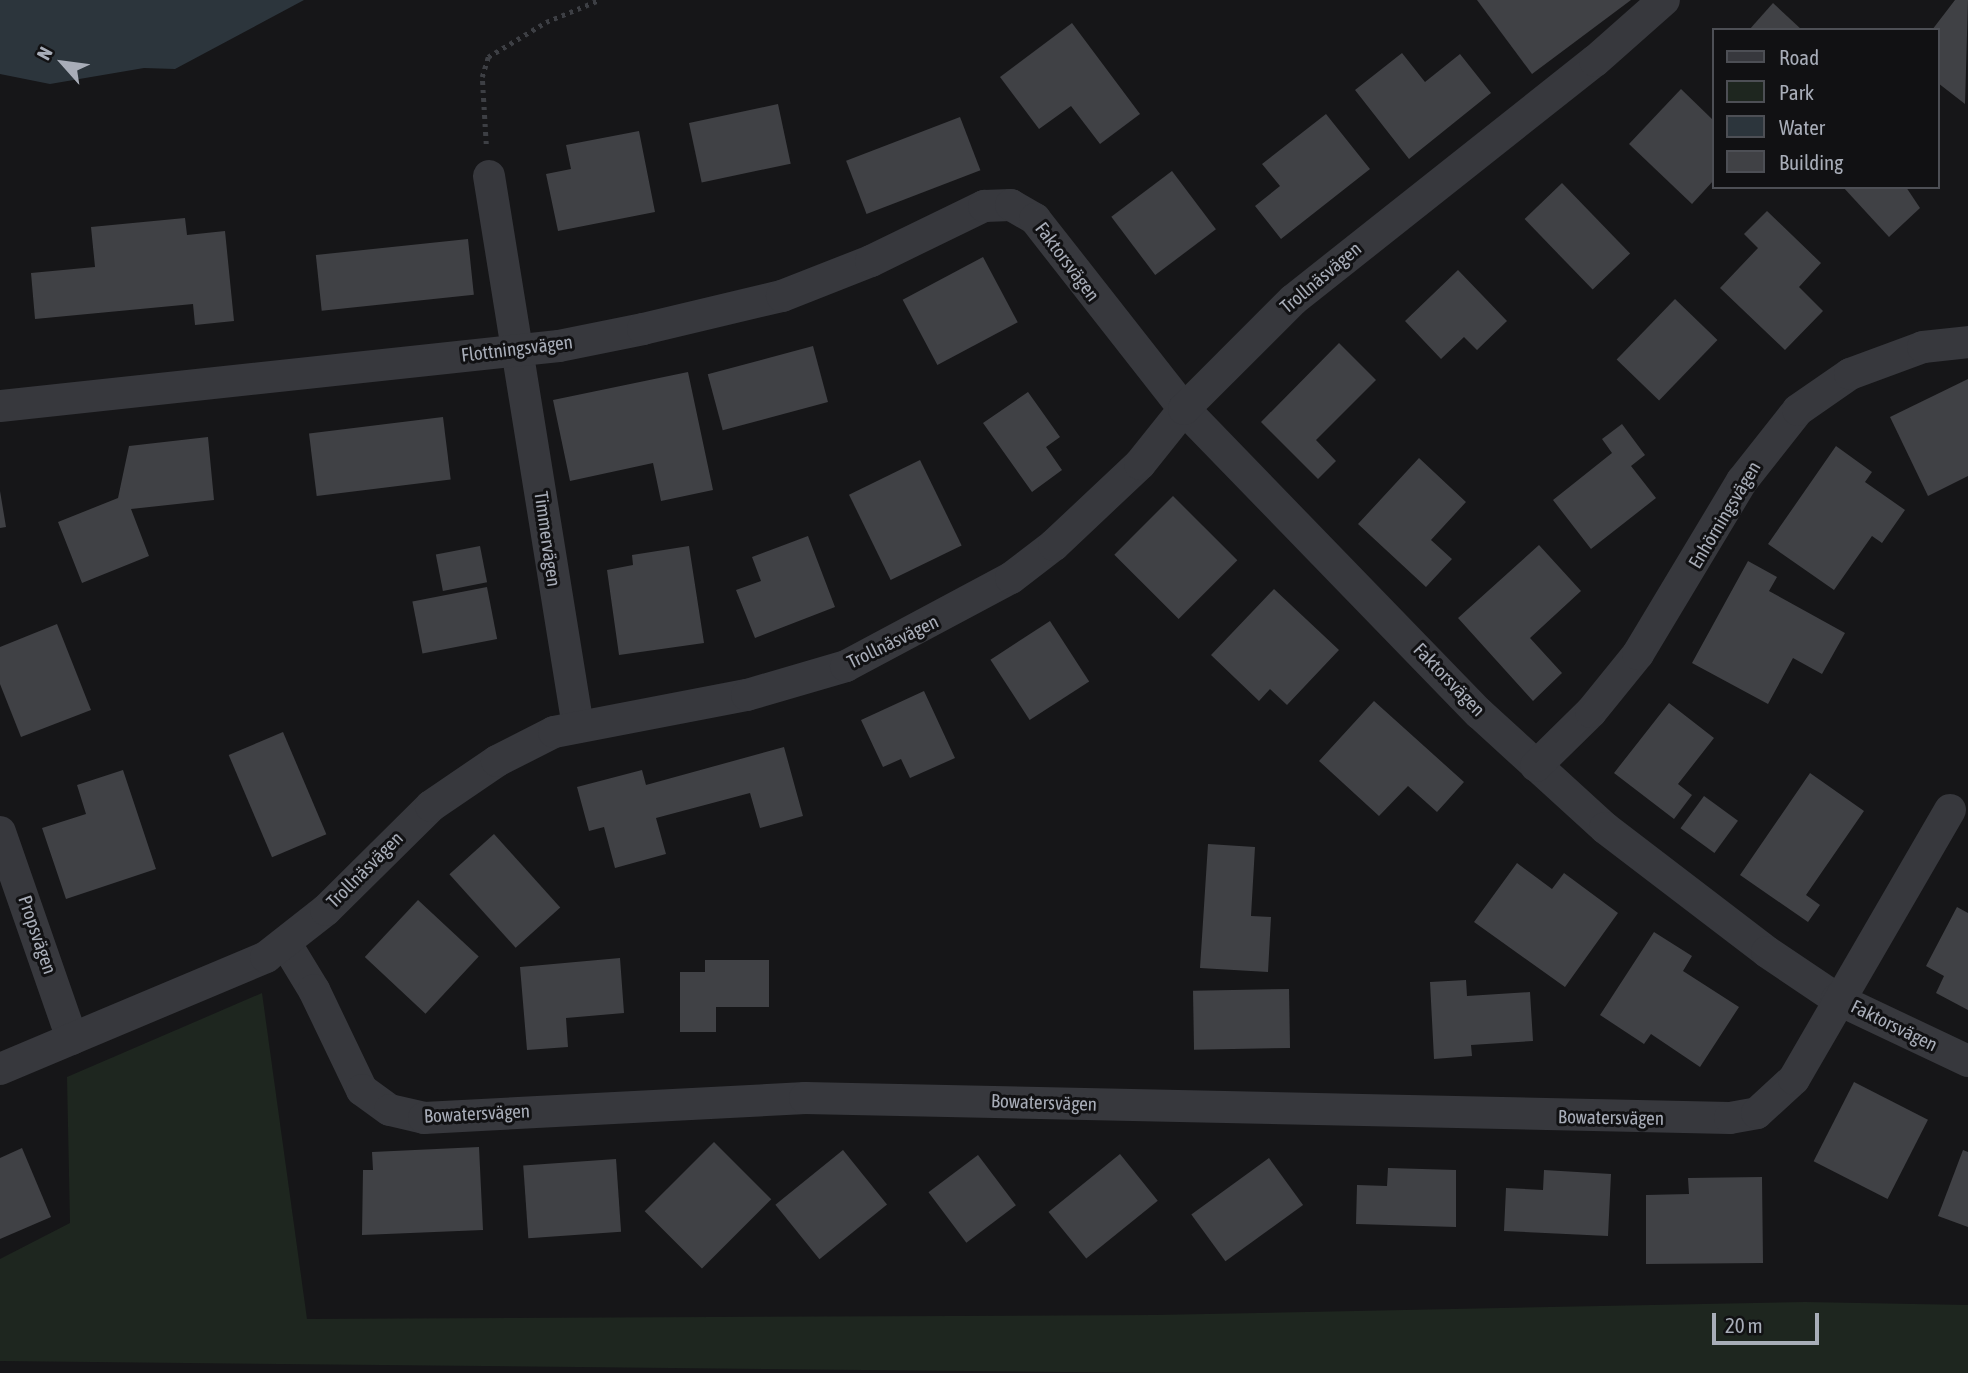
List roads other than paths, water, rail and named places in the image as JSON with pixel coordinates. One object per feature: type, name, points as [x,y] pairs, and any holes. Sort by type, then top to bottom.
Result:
[{"type":"street","name":"Trollnäsvägen","points":[[0,1069],[242,968],[286,944],[431,806],[497,761],[554,732],[786,686],[846,666],[932,624],[1012,578],[1054,545],[1140,464],[1184,409],[1332,266],[1595,61],[1664,0]]},
{"type":"street","name":"Timmervägen","points":[[489,176],[520,350],[578,726]]},
{"type":"street","name":"Faktorsvägen","points":[[1011,205],[1035,219],[1184,409],[1536,766],[1605,828],[1767,952],[1837,999],[1968,1061]]},
{"type":"street","name":"Flottningsvägen","points":[[0,406],[520,350],[643,329],[782,296],[871,261],[984,206],[1011,205]]},
{"type":"street","name":"Enhörningsvägen","points":[[1536,766],[1591,712],[1637,654],[1742,481],[1798,410],[1829,386],[1872,365],[1923,347],[1968,342]]},
{"type":"street","name":"Bowatersvägen","points":[[286,944],[314,990],[362,1090],[390,1111],[424,1118],[805,1098],[1730,1118],[1757,1113],[1782,1094],[1806,1061],[1837,999],[1950,810]]},
{"type":"street","name":"Propsvägen","points":[[0,832],[72,1039]]},
{"type":"water","points":[[0,0],[304,0],[175,69],[144,68],[50,84],[0,74]]}]
